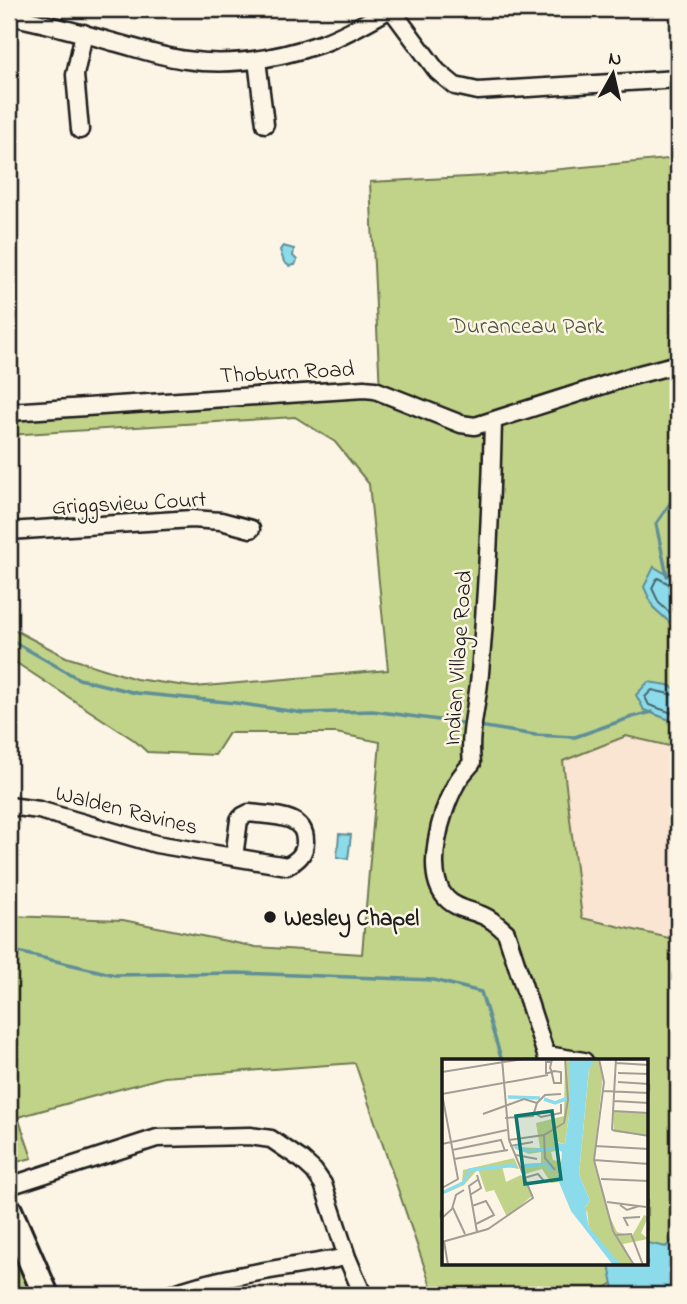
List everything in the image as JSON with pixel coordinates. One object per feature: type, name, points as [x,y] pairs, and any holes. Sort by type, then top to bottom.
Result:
[{"type":"main road","points":[[9,1210],[46,1295]]},
{"type":"street","points":[[9,16],[186,60],[222,62],[257,60],[325,42],[391,9],[437,71],[455,86],[478,91],[678,79]]},
{"type":"street","points":[[80,130],[75,75],[84,33]]},
{"type":"street","points":[[257,60],[265,124]]},
{"type":"street","name":"Thoburn Road","points":[[9,412],[364,389],[375,390],[461,424],[475,426],[678,364]]},
{"type":"street","name":"Indian Village Road","points":[[493,422],[480,674],[470,749],[472,763],[454,787],[440,825],[434,864],[437,882],[444,897],[456,906],[483,915],[506,932],[547,1058]]},
{"type":"street","name":"Griggsview Court","points":[[9,531],[192,519],[220,521],[251,529]]},
{"type":"street","name":"Walden Ravines","points":[[9,806],[39,810],[156,844],[287,866],[299,860],[305,848],[306,835],[296,821],[249,813],[239,820],[234,857]]},
{"type":"street","points":[[9,1186],[158,1138],[250,1136],[271,1139],[302,1160],[323,1184],[347,1257],[363,1295]]},
{"type":"street","points":[[169,1295],[236,1276],[347,1257]]},
{"type":"shaded area","points":[[626,736],[678,748],[678,940],[582,918],[563,761]]},
{"type":"green space","name":"Duranceau Park","points":[[678,158],[678,581],[654,567],[653,607],[678,630],[678,690],[668,685],[644,710],[678,723],[678,748],[626,736],[563,761],[582,918],[678,940],[678,1234],[666,1247],[648,1243],[648,1059],[442,1059],[442,1266],[613,1266],[615,1274],[613,1283],[595,1295],[434,1295],[355,1063],[164,1077],[18,1117],[32,1158],[9,1164],[9,916],[123,920],[256,947],[362,954],[380,742],[336,733],[229,733],[215,755],[147,752],[134,740],[9,658],[9,627],[66,657],[136,679],[194,687],[388,670],[369,484],[335,442],[295,417],[9,435],[9,417],[380,391],[370,182],[487,176]]},
{"type":"green space","points":[[9,1225],[46,1295],[9,1295]]},
{"type":"water","points":[[283,246],[294,249],[293,256],[297,260],[295,265],[289,266],[284,262],[280,250]]},
{"type":"water","points":[[654,567],[678,581],[678,630],[653,607],[644,587]]},
{"type":"water","points":[[648,682],[668,685],[678,690],[678,723],[644,710],[636,695]]},
{"type":"water","points":[[339,834],[351,835],[348,859],[337,857]]},
{"type":"water","points":[[678,1234],[678,1295],[615,1295],[609,1266],[648,1266],[648,1243],[666,1247]]},
{"type":"waterway","points":[[667,576],[656,524],[678,492]]},
{"type":"waterway","points":[[9,639],[79,679],[136,693],[303,713],[373,711],[468,724]]},
{"type":"waterway","points":[[479,726],[535,735],[575,737],[652,712]]},
{"type":"waterway","points":[[9,950],[115,975],[238,973],[434,980],[481,992],[501,1059]]},
{"type":"place","name":"Wesley Chapel","points":[[270,917]]}]
